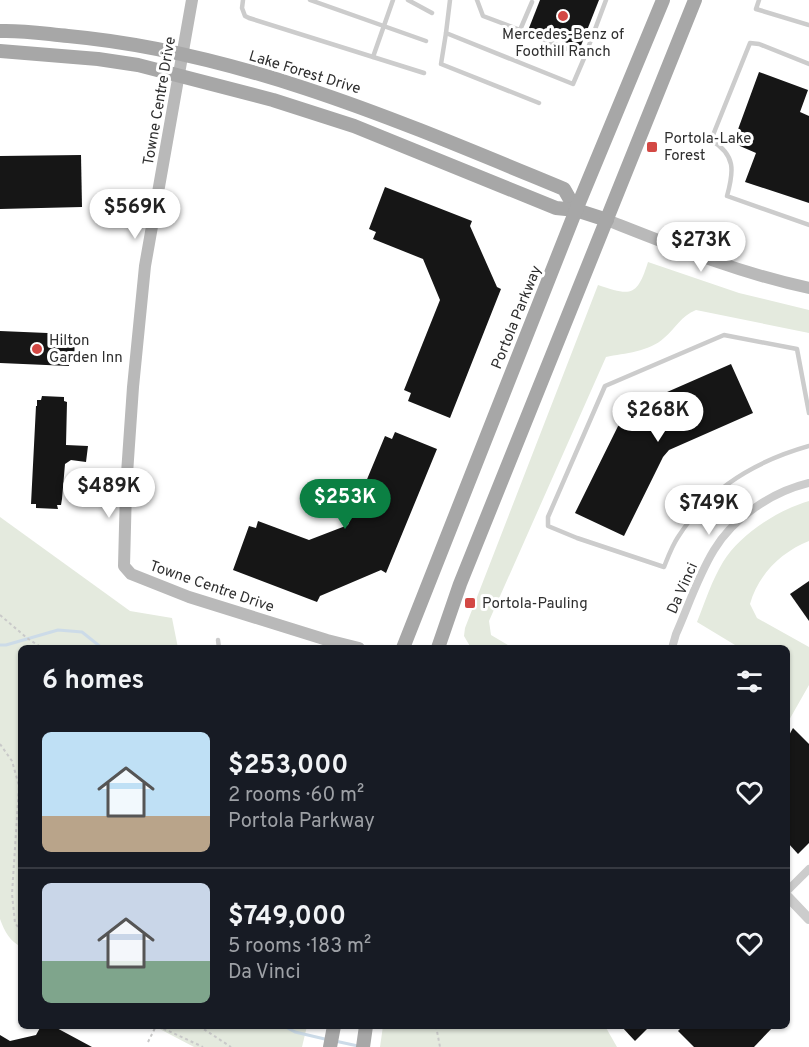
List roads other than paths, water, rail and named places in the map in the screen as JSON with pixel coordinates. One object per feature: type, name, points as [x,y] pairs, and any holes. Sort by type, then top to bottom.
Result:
[{"type":"main road","name":"Towne Centre Drive","points":[[192,0],[145,266],[138,321],[126,488],[124,566],[131,574],[189,597],[347,645]]},
{"type":"main road","name":"Portola Parkway","points":[[405,645],[576,210],[663,0]]},
{"type":"main road","points":[[439,645],[460,584],[695,0]]},
{"type":"main road","name":"Lake Forest Drive","points":[[0,31],[101,39],[142,45],[288,82],[361,107],[564,189],[576,210]]},
{"type":"main road","points":[[0,51],[98,59],[138,65],[273,100],[354,126],[556,208],[576,210],[716,262],[780,282],[809,288]]},
{"type":"main road","points":[[330,1047],[333,1029]]},
{"type":"main road","points":[[363,1047],[366,1029]]},
{"type":"street","name":"Da Vinci","points":[[673,645],[714,550],[735,524],[769,498],[793,487],[809,483]]},
{"type":"street","points":[[790,888],[809,869]]},
{"type":"street","points":[[790,899],[809,919]]},
{"type":"lane","points":[[243,0],[245,16],[249,18],[424,73]]},
{"type":"lane","points":[[310,0],[426,41]]},
{"type":"lane","points":[[373,57],[393,0]]},
{"type":"lane","points":[[408,0],[432,13]]},
{"type":"lane","points":[[450,0],[441,64],[539,103]]},
{"type":"lane","points":[[477,0],[483,16],[585,56]]},
{"type":"lane","points":[[446,33],[573,84],[606,0]]},
{"type":"lane","points":[[759,0],[756,9],[809,25]]},
{"type":"lane","points":[[520,30],[532,2]]},
{"type":"lane","points":[[809,64],[759,44],[750,43],[711,140],[723,149],[731,163],[732,178],[727,196],[809,225]]},
{"type":"lane","points":[[809,413],[797,349],[724,335],[605,386],[548,517],[548,526],[664,567],[676,538],[693,516],[722,487],[757,466],[785,453],[809,446]]},
{"type":"lane","points":[[218,640],[219,645]]},
{"type":"waterway","points":[[0,645],[58,630],[82,632],[98,645]]},
{"type":"waterway","points":[[290,1029],[329,1040]]},
{"type":"waterway","points":[[335,1041],[358,1046]]},
{"type":"place","name":"Mercedes-Benz of Foothill Ranch","points":[[563,16]]},
{"type":"place","name":"Portola-Lake Forest","points":[[652,147]]},
{"type":"place","name":"Hilton Garden Inn","points":[[37,349]]},
{"type":"place","name":"Portola-Pauling","points":[[470,603]]}]
